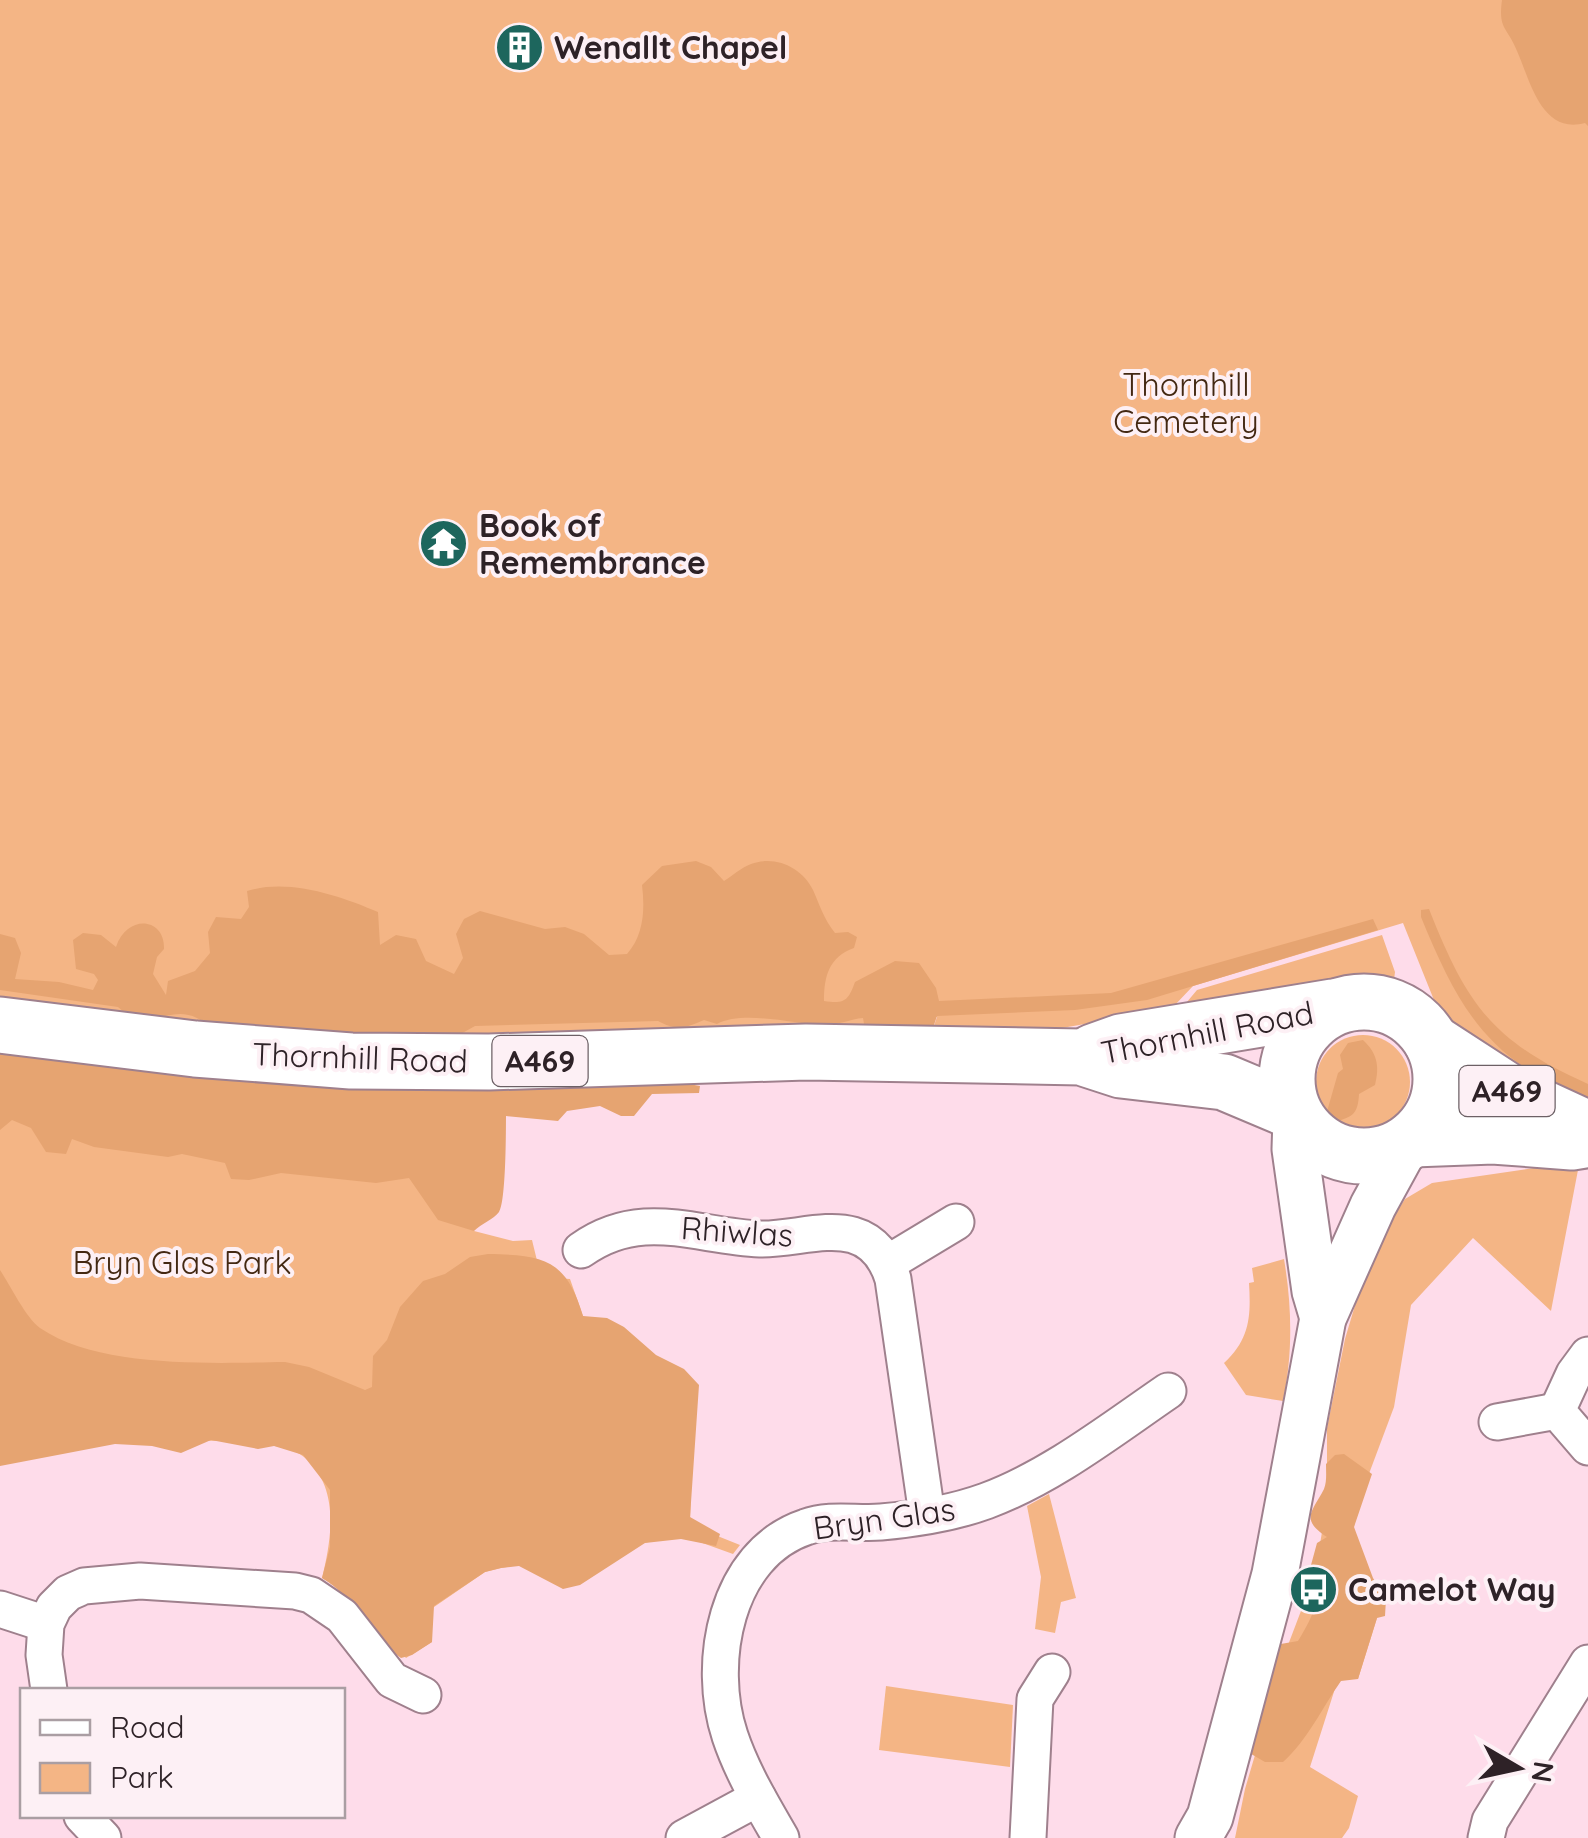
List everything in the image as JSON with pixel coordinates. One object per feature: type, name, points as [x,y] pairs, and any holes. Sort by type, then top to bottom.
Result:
[{"type":"main road","name":"Thornhill Road","points":[[1081,1057],[1121,1042],[1370,1001],[1389,1005],[1420,1026],[1432,1042],[1512,1094],[1588,1129]]},
{"type":"main road","name":"Thornhill Road","points":[[1333,1008],[1315,1018],[1301,1033],[1286,1071],[1294,1114],[1326,1147],[1347,1155],[1378,1154],[1411,1140],[1467,1136],[1588,1140]]},
{"type":"main road","name":"Thornhill Road","points":[[0,1025],[195,1049],[351,1061],[490,1062],[806,1052],[1081,1057],[1120,1070],[1224,1082],[1294,1114]]},
{"type":"main road","points":[[1411,1140],[1426,1126],[1440,1093],[1441,1076],[1432,1042]]},
{"type":"street","points":[[1294,1114],[1295,1149],[1315,1292],[1323,1318]]},
{"type":"street","points":[[1207,1831],[1274,1574],[1323,1318],[1372,1206],[1411,1140]]},
{"type":"street","points":[[927,1515],[888,1263],[956,1222]]},
{"type":"street","name":"Rhiwlas","points":[[581,1250],[618,1230],[662,1226],[760,1238],[838,1233],[864,1240],[888,1263]]},
{"type":"street","points":[[1557,1411],[1574,1374],[1588,1355]]},
{"type":"street","name":"Bryn Glas","points":[[780,1838],[729,1732],[720,1673],[724,1633],[732,1605],[772,1545],[806,1526],[824,1522],[878,1522],[985,1501],[1028,1482],[1168,1391]]},
{"type":"street","points":[[1497,1422],[1557,1411]]},
{"type":"street","points":[[1557,1411],[1588,1447]]},
{"type":"street","points":[[49,1688],[44,1655],[46,1624],[54,1607],[84,1586],[140,1581],[295,1590],[311,1595],[342,1616],[392,1680],[423,1695]]},
{"type":"street","points":[[0,1610],[46,1624]]},
{"type":"street","points":[[1486,1838],[1490,1821],[1588,1663]]},
{"type":"street","points":[[1028,1838],[1035,1699],[1052,1672]]},
{"type":"street","points":[[684,1838],[758,1798]]},
{"type":"street","points":[[84,1818],[103,1838]]},
{"type":"green space","name":"Thornhill Cemetery","points":[[0,0],[1523,0],[1588,72],[1588,1117],[1473,1052],[1440,1015],[1403,923],[1193,986],[1174,1006],[1062,1028],[930,1037],[937,1017],[865,1018],[866,1035],[448,1041],[472,1026],[195,1016],[202,1020],[205,1034],[0,1008]]},
{"type":"green space","points":[[1382,935],[1395,972],[1394,980],[1367,976],[1335,981],[1176,1015],[1197,990]]},
{"type":"green space","points":[[1354,1035],[1372,1035],[1397,1048],[1407,1064],[1407,1100],[1397,1116],[1372,1129],[1354,1129],[1329,1116],[1316,1091],[1316,1073],[1329,1048]]},
{"type":"green space","name":"Bryn Glas Park","points":[[0,1058],[348,1094],[474,1231],[513,1241],[532,1240],[541,1277],[570,1279],[583,1316],[694,1385],[690,1525],[740,1545],[733,1554],[683,1536],[485,1572],[418,1618],[432,1642],[406,1658],[348,1594],[322,1578],[330,1530],[328,1498],[316,1469],[304,1457],[283,1448],[206,1441],[0,1452]]},
{"type":"green space","points":[[1554,1165],[1578,1170],[1551,1311],[1473,1238],[1411,1305],[1394,1407],[1355,1511],[1353,1546],[1377,1618],[1358,1679],[1339,1676],[1310,1767],[1358,1796],[1349,1828],[1342,1838],[1235,1838],[1245,1789],[1285,1653],[1315,1574],[1327,1502],[1327,1428],[1345,1339],[1356,1302],[1393,1218],[1405,1199],[1432,1183]]},
{"type":"green space","points":[[1284,1259],[1290,1330],[1283,1401],[1246,1395],[1224,1363],[1239,1345],[1247,1326],[1249,1283],[1254,1282],[1252,1268]]},
{"type":"green space","points":[[1049,1494],[1076,1598],[1061,1602],[1055,1633],[1035,1629],[1041,1577],[1027,1506]]},
{"type":"green space","points":[[886,1686],[1013,1705],[1010,1767],[879,1750]]},
{"type":"shaded area","points":[[1502,0],[1588,0],[1588,126],[1558,121],[1539,102],[1502,23]]},
{"type":"shaded area","points":[[696,861],[711,867],[724,881],[744,867],[770,861],[787,865],[802,875],[835,933],[848,932],[857,937],[854,948],[839,957],[830,969],[824,1001],[831,1002],[845,1000],[855,982],[895,961],[919,963],[936,988],[939,1001],[1111,993],[1373,919],[1378,930],[1147,1000],[1075,1010],[937,1016],[930,1037],[866,1035],[863,1018],[828,1025],[740,1018],[717,1024],[704,1020],[681,1027],[658,1021],[475,1026],[448,1041],[700,1086],[699,1093],[652,1094],[634,1116],[621,1116],[600,1106],[567,1111],[558,1121],[506,1116],[501,1206],[497,1215],[474,1231],[438,1220],[409,1178],[376,1183],[281,1173],[249,1180],[231,1179],[225,1163],[182,1154],[168,1157],[94,1147],[72,1139],[66,1154],[46,1152],[31,1128],[12,1120],[0,1130],[0,1042],[205,1039],[202,1021],[191,1016],[140,1018],[118,1007],[0,990],[0,934],[15,938],[21,953],[15,979],[59,982],[93,990],[98,980],[94,974],[76,969],[73,940],[83,933],[101,935],[116,947],[128,929],[152,926],[163,938],[164,949],[157,957],[153,974],[166,995],[168,981],[195,971],[210,953],[208,932],[216,917],[241,919],[249,907],[247,891],[297,888],[378,912],[380,945],[396,935],[416,939],[426,961],[454,974],[463,958],[456,934],[464,919],[480,911],[545,929],[565,927],[584,934],[609,955],[627,954],[642,921],[642,885],[662,866]]},
{"type":"shaded area","points":[[1429,909],[1456,971],[1487,1016],[1528,1052],[1588,1084],[1588,1100],[1526,1068],[1482,1030],[1435,951],[1421,917],[1421,910]]},
{"type":"shaded area","points":[[1363,1040],[1376,1060],[1375,1085],[1359,1094],[1353,1114],[1334,1122],[1326,1115],[1338,1073],[1343,1069],[1340,1055],[1348,1043]]},
{"type":"shaded area","points":[[524,1256],[550,1264],[569,1282],[583,1316],[607,1318],[624,1327],[656,1355],[684,1369],[699,1385],[690,1517],[720,1534],[716,1546],[681,1539],[645,1543],[580,1585],[563,1589],[519,1566],[485,1572],[434,1606],[432,1642],[401,1658],[344,1595],[322,1578],[330,1547],[330,1490],[303,1455],[274,1446],[258,1449],[211,1440],[181,1453],[152,1446],[115,1444],[0,1466],[0,1270],[40,1328],[94,1351],[159,1361],[285,1362],[309,1367],[365,1390],[372,1387],[373,1356],[387,1340],[400,1307],[423,1281],[445,1274],[470,1257]]},
{"type":"shaded area","points":[[1344,1454],[1372,1474],[1354,1527],[1373,1578],[1386,1599],[1385,1616],[1377,1618],[1358,1679],[1341,1681],[1292,1754],[1283,1762],[1265,1762],[1246,1751],[1275,1645],[1298,1641],[1316,1604],[1318,1584],[1311,1565],[1317,1543],[1327,1537],[1313,1525],[1311,1515],[1325,1486],[1326,1464],[1335,1455]]},
{"type":"place","name":"Wenallt Chapel","points":[[519,47]]},
{"type":"place","name":"Book of Remembrance","points":[[444,543]]},
{"type":"place","name":"Camelot Way","points":[[1313,1589]]}]
